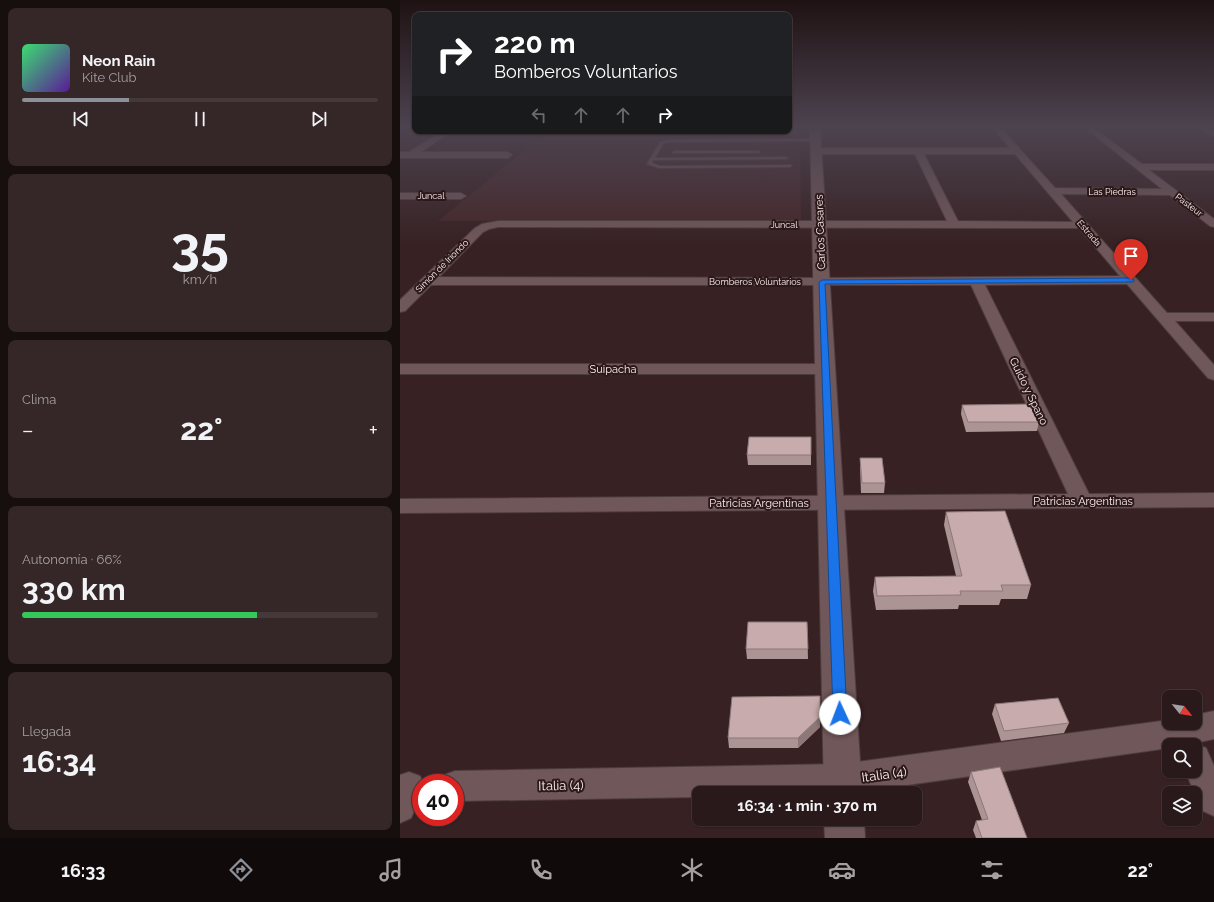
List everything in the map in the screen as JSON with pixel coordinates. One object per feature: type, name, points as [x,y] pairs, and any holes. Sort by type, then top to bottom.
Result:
[{"type":"street","name":"Carlos Casares","points":[[817,166],[842,786]]},
{"type":"street","points":[[925,166],[954,225]]},
{"type":"street","name":"Estrada","points":[[1031,166],[1214,375]]},
{"type":"street","points":[[1140,167],[1214,167]]},
{"type":"street","name":"Pasteur","points":[[1140,167],[1171,192],[1214,223]]},
{"type":"street","name":"Las Piedras","points":[[1053,191],[1171,192]]},
{"type":"street","name":"Juncal","points":[[400,196],[461,196]]},
{"type":"street","name":"Juncal","points":[[486,226],[498,224],[1082,225]]},
{"type":"street","name":"Simón de Iriondo","points":[[400,308],[479,230],[486,226]]},
{"type":"street","name":"Bomberos Voluntarios","points":[[427,281],[822,282],[1131,280]]},
{"type":"street","name":"Guido y Spano","points":[[976,281],[1082,501]]},
{"type":"street","points":[[1163,317],[1214,317]]},
{"type":"street","name":"Suipacha","points":[[400,369],[826,369]]},
{"type":"street","name":"Patricias Argentinas","points":[[400,506],[1214,500]]},
{"type":"street","name":"Italia (4)","points":[[1186,738],[1214,725]]},
{"type":"street","name":"Italia (4)","points":[[842,786],[1162,741]]},
{"type":"street","points":[[1202,774],[1214,800]]},
{"type":"street","name":"Italia (4)","points":[[464,786],[692,786]]},
{"type":"street","points":[[844,826],[845,838]]},
{"type":"shaded area","points":[[505,166],[800,166],[801,220],[438,221]]},
{"type":"building","points":[[1031,404],[1039,422],[968,422],[962,405]]},
{"type":"building","points":[[749,437],[811,437],[811,455],[747,455]]},
{"type":"building","points":[[860,458],[882,458],[885,483],[862,483]]},
{"type":"building","points":[[1005,511],[1031,585],[1001,585],[1003,591],[960,591],[961,595],[877,596],[875,577],[962,576],[946,512]]},
{"type":"building","points":[[748,622],[807,622],[808,649],[746,649]]},
{"type":"building","points":[[820,696],[820,717],[798,738],[728,738],[732,697]]},
{"type":"building","points":[[1058,698],[1069,723],[1004,731],[995,704]]},
{"type":"building","points":[[1000,767],[1027,838],[982,838],[976,821],[988,819],[971,772]]},
{"type":"route","points":[[840,714],[822,282],[1131,280]]}]
